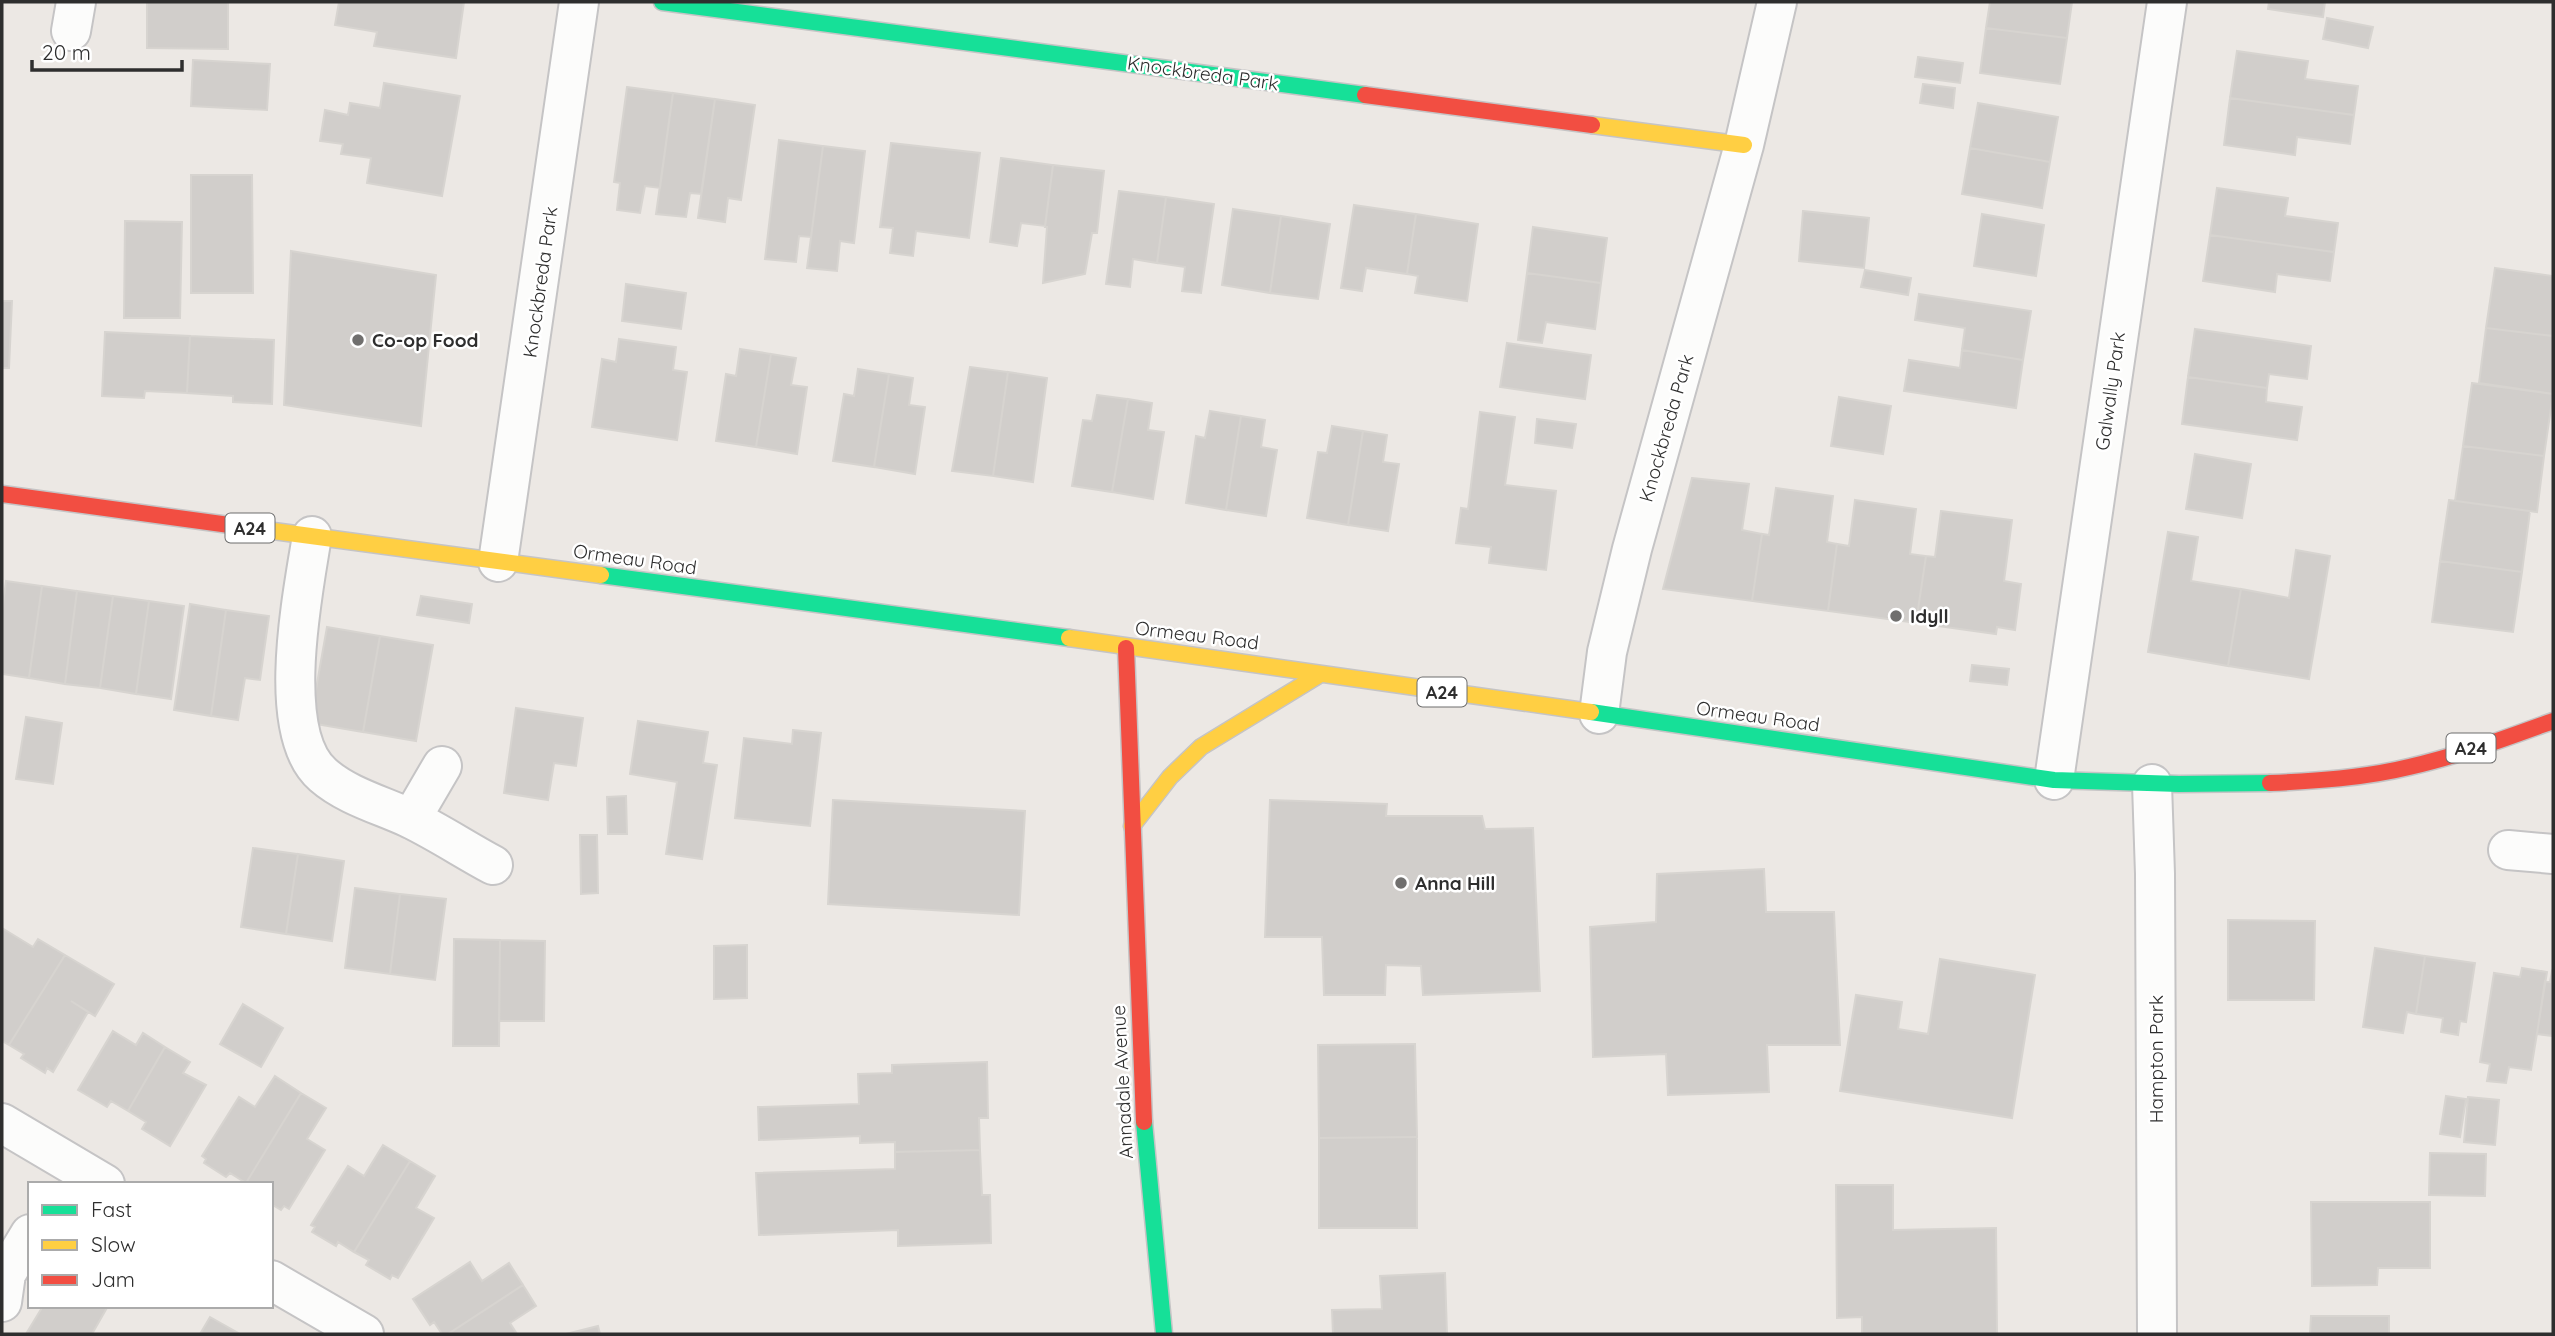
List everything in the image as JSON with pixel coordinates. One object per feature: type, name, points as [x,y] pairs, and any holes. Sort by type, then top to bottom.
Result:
[{"type":"main road","name":"Knockbreda Park","points":[[662,2],[1744,145]]},
{"type":"main road","name":"Ormeau Road","points":[[2,494],[1320,675],[2054,780],[2152,785],[2293,784],[2388,772],[2553,721]]},
{"type":"main road","name":"Annadale Avenue","points":[[1126,648],[1143,1113],[1164,1334]]},
{"type":"main road","points":[[1132,826],[1170,777],[1201,747],[1320,675]]},
{"type":"street","name":"Knockbreda Park","points":[[498,562],[579,2]]},
{"type":"street","name":"Knockbreda Park","points":[[1599,714],[1606,652],[1632,548],[1744,145],[1777,2]]},
{"type":"street","name":"Galwally Park","points":[[2054,780],[2167,2]]},
{"type":"street","points":[[312,536],[295,642],[298,723],[308,755],[321,775],[411,819],[493,866]]},
{"type":"street","points":[[411,819],[442,766]]},
{"type":"street","name":"Hampton Park","points":[[2152,785],[2157,1334]]},
{"type":"street","points":[[2508,850],[2553,854]]},
{"type":"street","points":[[2,1123],[65,1174],[97,1182]]},
{"type":"street","points":[[2,1302],[6,1273],[28,1237]]},
{"type":"street","points":[[273,1281],[364,1334]]},
{"type":"building","points":[[147,2],[228,2],[228,49],[147,48]]},
{"type":"building","points":[[339,2],[464,2],[456,58],[374,46],[377,32],[335,25]]},
{"type":"building","points":[[1990,2],[2072,2],[2067,38],[1986,28]]},
{"type":"building","points":[[2269,2],[2325,2],[2323,17],[2268,9]]},
{"type":"building","points":[[2327,18],[2373,27],[2368,48],[2323,39]]},
{"type":"building","points":[[1986,28],[2067,38],[2060,84],[1980,73]]},
{"type":"building","points":[[2237,51],[2308,61],[2305,79],[2358,86],[2354,115],[2230,98]]},
{"type":"building","points":[[1918,57],[1963,63],[1960,83],[1915,77]]},
{"type":"building","points":[[193,60],[270,64],[267,110],[191,106]]},
{"type":"building","points":[[384,83],[460,96],[442,196],[367,183],[371,158],[341,154],[343,144],[320,141],[325,110],[348,115],[350,103],[380,108]]},
{"type":"building","points":[[1923,84],[1955,88],[1953,108],[1920,103]]},
{"type":"building","points":[[627,87],[673,93],[660,188],[645,186],[640,213],[617,210],[620,183],[614,182]]},
{"type":"building","points":[[673,93],[715,99],[701,194],[690,193],[686,217],[656,214]]},
{"type":"building","points":[[2230,98],[2354,115],[2350,144],[2297,137],[2295,155],[2224,145]]},
{"type":"building","points":[[715,99],[755,105],[741,200],[728,198],[725,222],[698,218]]},
{"type":"building","points":[[1978,103],[2058,117],[2050,162],[1970,148]]},
{"type":"building","points":[[779,140],[823,146],[811,237],[799,236],[796,262],[765,259]]},
{"type":"building","points":[[891,143],[980,153],[969,238],[916,231],[913,256],[890,253],[893,228],[880,227]]},
{"type":"building","points":[[823,146],[865,151],[854,243],[840,241],[837,271],[807,268]]},
{"type":"building","points":[[1970,148],[2050,162],[2042,208],[1962,194]]},
{"type":"building","points":[[1001,158],[1053,165],[1045,226],[1021,223],[1017,246],[990,242]]},
{"type":"building","points":[[1053,165],[1104,171],[1097,233],[1092,233],[1085,274],[1043,283],[1045,227]]},
{"type":"building","points":[[191,175],[252,175],[253,293],[191,293]]},
{"type":"building","points":[[2217,188],[2288,198],[2285,216],[2338,223],[2334,252],[2210,235]]},
{"type":"building","points":[[1119,191],[1166,197],[1157,263],[1133,259],[1130,287],[1106,284]]},
{"type":"building","points":[[1166,197],[1214,204],[1201,293],[1182,291],[1185,267],[1157,263]]},
{"type":"building","points":[[1354,205],[1416,214],[1407,274],[1366,268],[1362,291],[1341,288]]},
{"type":"building","points":[[1233,209],[1281,216],[1270,293],[1222,285]]},
{"type":"building","points":[[1803,211],[1869,218],[1864,268],[1799,261]]},
{"type":"building","points":[[1416,214],[1478,224],[1467,301],[1415,293],[1418,276],[1407,274]]},
{"type":"building","points":[[1982,214],[2044,225],[2036,276],[1974,266]]},
{"type":"building","points":[[1281,216],[1330,224],[1318,299],[1270,293]]},
{"type":"building","points":[[125,221],[182,222],[180,318],[124,318]]},
{"type":"building","points":[[1533,227],[1607,238],[1601,283],[1527,273]]},
{"type":"building","points":[[2210,235],[2334,252],[2330,281],[2277,274],[2275,292],[2203,281]]},
{"type":"building","name":"Co-op Food","points":[[291,251],[436,275],[421,426],[284,405]]},
{"type":"building","points":[[2495,268],[2553,276],[2553,336],[2486,328]]},
{"type":"building","points":[[1865,270],[1911,278],[1908,295],[1861,287]]},
{"type":"building","points":[[1527,273],[1601,283],[1595,329],[1546,322],[1542,343],[1518,340]]},
{"type":"building","points":[[626,284],[686,293],[681,329],[622,321]]},
{"type":"building","points":[[1919,294],[2031,311],[2023,360],[1962,350],[1965,328],[1915,320]]},
{"type":"building","points":[[2,301],[12,301],[9,368],[2,368]]},
{"type":"building","points":[[2486,328],[2553,336],[2553,394],[2479,383]]},
{"type":"building","points":[[2195,329],[2311,346],[2307,379],[2269,374],[2267,388],[2188,377]]},
{"type":"building","points":[[105,332],[190,336],[187,393],[145,391],[144,398],[102,396]]},
{"type":"building","points":[[190,336],[274,340],[272,404],[233,402],[233,396],[187,393]]},
{"type":"building","points":[[619,339],[676,347],[673,370],[687,372],[677,440],[592,427],[602,359],[616,362]]},
{"type":"building","points":[[1507,343],[1591,355],[1585,399],[1500,387]]},
{"type":"building","points":[[740,349],[771,354],[756,447],[716,441],[726,374],[736,376]]},
{"type":"building","points":[[1962,350],[2023,360],[2016,408],[1904,391],[1909,360],[1960,368]]},
{"type":"building","points":[[771,354],[796,358],[791,385],[807,387],[797,454],[756,447]]},
{"type":"building","points":[[970,367],[1008,372],[993,476],[952,471]]},
{"type":"building","points":[[858,369],[889,374],[874,467],[833,461],[844,394],[854,396]]},
{"type":"building","points":[[1008,372],[1047,378],[1033,482],[993,476]]},
{"type":"building","points":[[889,374],[913,378],[909,405],[925,407],[915,474],[874,467]]},
{"type":"building","points":[[2188,377],[2267,388],[2266,402],[2302,407],[2297,440],[2182,424]]},
{"type":"building","points":[[2472,383],[2553,394],[2544,456],[2463,446]]},
{"type":"building","points":[[1097,395],[1128,399],[1112,492],[1072,486],[1083,420],[1092,421]]},
{"type":"building","points":[[1839,397],[1891,406],[1883,454],[1831,446]]},
{"type":"building","points":[[1128,399],[1152,403],[1148,430],[1164,432],[1153,499],[1112,492]]},
{"type":"building","points":[[1210,411],[1241,416],[1226,510],[1186,503],[1196,436],[1205,438]]},
{"type":"building","points":[[1480,412],[1515,417],[1505,485],[1556,491],[1546,570],[1489,563],[1491,547],[1456,543],[1461,508],[1468,509]]},
{"type":"building","points":[[1241,416],[1265,420],[1261,447],[1277,450],[1266,516],[1226,510]]},
{"type":"building","points":[[1537,419],[1576,424],[1572,448],[1535,443]]},
{"type":"building","points":[[1332,426],[1363,431],[1348,525],[1307,518],[1318,452],[1327,453]]},
{"type":"building","points":[[1363,431],[1387,435],[1383,462],[1399,464],[1388,531],[1348,525]]},
{"type":"building","points":[[2463,446],[2544,456],[2537,512],[2455,501]]},
{"type":"building","points":[[2195,454],[2251,464],[2242,518],[2186,509]]},
{"type":"building","points":[[1692,478],[1749,484],[1742,530],[1762,534],[1752,601],[1663,589]]},
{"type":"building","points":[[1776,488],[1833,496],[1827,542],[1837,544],[1828,611],[1752,601],[1762,534],[1769,535]]},
{"type":"building","points":[[1855,500],[1916,509],[1910,554],[1926,556],[1916,623],[1828,611],[1837,544],[1849,546]]},
{"type":"building","points":[[2449,500],[2530,511],[2522,572],[2440,561]]},
{"type":"building","points":[[1941,511],[2012,520],[2004,581],[2021,584],[2015,630],[1997,627],[1996,634],[1916,623],[1926,556],[1935,557]]},
{"type":"building","points":[[2168,532],[2198,537],[2191,581],[2241,589],[2228,666],[2148,652]]},
{"type":"building","points":[[2296,550],[2330,556],[2309,679],[2228,666],[2241,589],[2289,598]]},
{"type":"building","points":[[2440,561],[2522,572],[2513,632],[2432,622]]},
{"type":"building","points":[[6,581],[42,586],[29,678],[2,674],[2,612]]},
{"type":"building","points":[[42,586],[77,591],[65,684],[29,678]]},
{"type":"building","points":[[77,591],[113,596],[100,688],[65,684]]},
{"type":"building","points":[[113,596],[149,601],[136,694],[100,688]]},
{"type":"building","points":[[421,596],[472,604],[469,623],[417,615]]},
{"type":"building","points":[[149,601],[184,606],[171,699],[136,694]]},
{"type":"building","points":[[190,604],[226,610],[211,716],[174,710]]},
{"type":"building","points":[[226,610],[269,616],[260,680],[245,678],[238,720],[211,716]]},
{"type":"building","points":[[327,627],[380,636],[363,732],[310,723]]},
{"type":"building","points":[[380,636],[433,645],[416,741],[363,732]]},
{"type":"building","points":[[1972,665],[2009,669],[2007,685],[1970,681]]},
{"type":"building","points":[[516,708],[583,718],[576,766],[554,763],[548,800],[504,793]]},
{"type":"building","points":[[26,717],[62,723],[53,784],[16,779]]},
{"type":"building","points":[[638,721],[708,732],[703,763],[717,765],[702,859],[666,854],[677,782],[630,774]]},
{"type":"building","points":[[793,730],[821,733],[810,826],[735,818],[744,738],[792,744]]},
{"type":"building","points":[[626,796],[627,834],[608,834],[607,797]]},
{"type":"building","points":[[833,800],[1025,811],[1019,915],[828,904]]},
{"type":"building","name":"Anna Hill","points":[[1270,800],[1387,804],[1386,816],[1482,816],[1485,829],[1533,828],[1540,991],[1423,995],[1421,966],[1386,965],[1385,995],[1324,995],[1322,937],[1265,937]]},
{"type":"building","points":[[580,835],[597,835],[598,893],[581,894]]},
{"type":"building","points":[[253,848],[298,854],[286,934],[241,927]]},
{"type":"building","points":[[298,854],[344,861],[332,941],[286,934]]},
{"type":"building","points":[[1764,869],[1766,912],[1834,912],[1840,1045],[1767,1045],[1769,1092],[1668,1095],[1666,1054],[1593,1057],[1590,927],[1656,922],[1657,874]]},
{"type":"building","points":[[355,888],[400,894],[390,974],[345,968]]},
{"type":"building","points":[[400,894],[446,899],[435,980],[390,974]]},
{"type":"building","points":[[2228,920],[2315,921],[2314,1000],[2228,1000]]},
{"type":"building","points":[[2,928],[33,947],[38,939],[65,955],[9,1045],[2,1041]]},
{"type":"building","points":[[454,939],[500,940],[499,1046],[453,1046]]},
{"type":"building","points":[[500,940],[545,941],[544,1021],[499,1021]]},
{"type":"building","points":[[747,945],[747,998],[714,999],[714,946]]},
{"type":"building","points":[[2375,948],[2425,956],[2416,1014],[2407,1012],[2403,1033],[2363,1027]]},
{"type":"building","points":[[65,955],[114,984],[95,1016],[71,1001],[88,1012],[53,1072],[47,1068],[45,1073],[21,1058],[24,1054],[9,1045]]},
{"type":"building","points":[[2425,956],[2475,963],[2466,1022],[2460,1021],[2458,1035],[2441,1032],[2443,1018],[2416,1014]]},
{"type":"building","points":[[1940,959],[2035,975],[2012,1118],[1840,1091],[1856,995],[1902,1002],[1898,1029],[1928,1034]]},
{"type":"building","points":[[2522,968],[2547,972],[2531,1070],[2509,1067],[2506,1083],[2487,1081],[2490,1064],[2480,1062],[2494,973],[2520,977]]},
{"type":"building","points":[[2552,971],[2553,1036],[2537,1034],[2545,981],[2550,982]]},
{"type":"building","points":[[243,1004],[283,1028],[261,1067],[220,1044]]},
{"type":"building","points":[[113,1031],[136,1045],[143,1033],[165,1047],[128,1111],[111,1101],[107,1107],[78,1090]]},
{"type":"building","points":[[1415,1044],[1417,1137],[1319,1138],[1318,1045]]},
{"type":"building","points":[[165,1047],[190,1062],[183,1073],[206,1085],[170,1146],[142,1129],[146,1122],[128,1111]]},
{"type":"building","points":[[987,1062],[988,1118],[979,1118],[980,1150],[895,1152],[895,1142],[860,1143],[860,1136],[759,1140],[758,1107],[859,1104],[858,1074],[892,1073],[892,1065]]},
{"type":"building","points":[[275,1076],[301,1093],[247,1182],[230,1173],[226,1177],[204,1163],[206,1159],[202,1156],[239,1097],[255,1107]]},
{"type":"building","points":[[301,1093],[326,1108],[307,1139],[325,1150],[289,1209],[284,1206],[281,1210],[273,1205],[273,1182],[247,1182]]},
{"type":"building","points":[[2446,1096],[2466,1099],[2460,1137],[2440,1134]]},
{"type":"building","points":[[2468,1097],[2499,1100],[2495,1145],[2464,1142]]},
{"type":"building","points":[[1417,1137],[1417,1228],[1319,1228],[1319,1138]]},
{"type":"building","points":[[383,1145],[410,1161],[354,1252],[338,1242],[336,1246],[312,1232],[315,1227],[311,1225],[348,1166],[364,1176]]},
{"type":"building","points":[[980,1150],[982,1195],[990,1195],[991,1243],[898,1246],[898,1230],[759,1235],[756,1173],[895,1169],[895,1152]]},
{"type":"building","points":[[2430,1153],[2486,1154],[2485,1196],[2429,1195]]},
{"type":"building","points":[[410,1161],[435,1176],[416,1208],[434,1218],[398,1278],[392,1275],[390,1279],[366,1265],[369,1260],[354,1252]]},
{"type":"building","points":[[1836,1185],[1893,1185],[1893,1230],[1996,1228],[1997,1334],[1862,1334],[1862,1317],[1837,1318]]},
{"type":"building","points":[[2311,1202],[2430,1202],[2430,1268],[2378,1268],[2377,1285],[2312,1286]]},
{"type":"building","points":[[470,1262],[482,1281],[509,1263],[523,1285],[448,1334],[442,1334],[434,1322],[430,1325],[413,1299]]},
{"type":"building","points":[[1445,1273],[1447,1334],[1333,1334],[1332,1310],[1382,1309],[1380,1276]]},
{"type":"building","points":[[523,1285],[536,1306],[510,1323],[517,1334],[448,1334]]},
{"type":"building","points":[[42,1308],[107,1308],[92,1334],[26,1334]]},
{"type":"building","points":[[2311,1316],[2389,1316],[2389,1334],[2310,1334]]},
{"type":"building","points":[[210,1317],[240,1334],[200,1334]]},
{"type":"building","points":[[598,1326],[600,1334],[566,1334]]},
{"type":"traffic: fast","points":[[662,2],[1365,95]]},
{"type":"traffic: fast","points":[[601,575],[1069,638]]},
{"type":"traffic: fast","points":[[1591,712],[2054,780],[2179,784],[2270,783]]},
{"type":"traffic: fast","points":[[1144,1122],[1164,1334]]},
{"type":"traffic: slow","points":[[1592,125],[1744,145]]},
{"type":"traffic: slow","points":[[266,530],[601,575]]},
{"type":"traffic: slow","points":[[1069,638],[1591,712]]},
{"type":"traffic: slow","points":[[1132,826],[1170,777],[1201,747],[1319,675]]},
{"type":"traffic: jam","points":[[1365,95],[1592,125]]},
{"type":"traffic: jam","points":[[2,494],[266,530]]},
{"type":"traffic: jam","points":[[1126,648],[1144,1122]]},
{"type":"traffic: jam","points":[[2270,783],[2392,771],[2464,752],[2553,721]]},
{"type":"place","name":"Co-op Food","points":[[358,340]]},
{"type":"place","name":"Idyll","points":[[1896,616]]},
{"type":"place","name":"Anna Hill","points":[[1401,883]]}]
